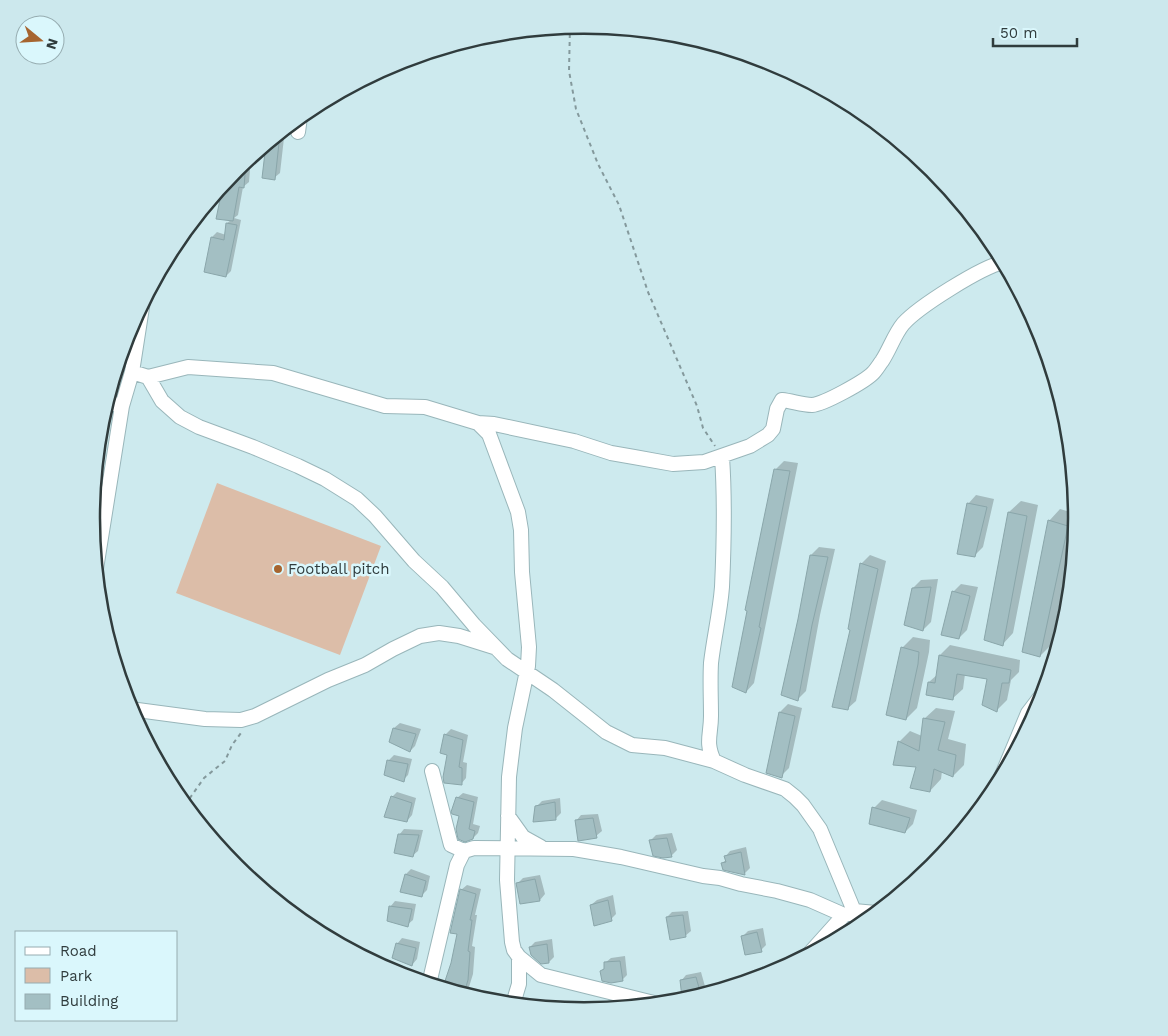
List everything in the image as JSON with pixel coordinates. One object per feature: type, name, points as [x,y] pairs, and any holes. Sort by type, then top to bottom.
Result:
[{"type":"street","points":[[298,132],[299,127]]},
{"type":"street","points":[[132,372],[148,377],[188,367],[273,373],[385,406],[425,408],[478,423],[494,424],[574,441],[634,458],[673,464],[704,462],[750,446],[768,435],[773,429],[777,409],[782,400],[810,405],[822,403],[864,380],[873,373],[891,346],[895,336],[910,317],[960,284],[996,264]]},
{"type":"street","points":[[101,540],[122,406],[132,372],[139,329]]},
{"type":"street","points":[[148,377],[162,401],[180,417],[199,427],[298,466],[325,479],[357,499],[375,516],[414,561],[460,606],[494,647],[507,659],[553,690],[606,732],[632,745],[665,748],[714,761],[744,775],[785,789],[803,805],[820,829],[837,872],[849,894],[849,913],[855,920]]},
{"type":"street","points":[[114,404],[122,406]]},
{"type":"street","points":[[478,423],[490,434],[518,512],[521,530],[522,572],[529,647],[509,777],[507,880],[514,950],[519,957],[541,975],[638,999]]},
{"type":"street","points":[[714,761],[708,739],[711,719],[712,662],[720,614],[722,586],[724,495],[722,457]]},
{"type":"street","points":[[140,710],[205,719],[236,720],[255,716],[328,680],[365,666],[393,649],[420,636],[436,633],[452,635],[494,647]]},
{"type":"street","points":[[432,771],[452,846],[464,851],[474,848],[574,849],[612,855],[703,876],[720,878],[810,900],[849,913],[864,913]]},
{"type":"street","points":[[508,816],[523,837],[542,848]]},
{"type":"street","points":[[430,978],[457,865],[464,851]]},
{"type":"street","points":[[825,937],[849,913]]},
{"type":"street","points":[[515,997],[518,984],[519,957]]},
{"type":"street","points":[[518,984],[541,975]]},
{"type":"path","points":[[570,34],[569,71],[576,109],[602,172],[619,205],[648,292],[697,406],[703,428],[722,457]]},
{"type":"path","points":[[189,798],[204,778],[225,760],[232,744],[255,716]]},
{"type":"green space","name":"Football pitch","points":[[217,483],[381,546],[340,655],[176,593]]},
{"type":"building","points":[[279,143],[275,180],[262,178],[265,154]]},
{"type":"building","points":[[245,173],[244,188],[239,187],[233,221],[216,219],[220,199]]},
{"type":"building","points":[[226,223],[237,225],[226,277],[204,272],[211,237],[224,240]]},
{"type":"building","points":[[774,469],[790,471],[759,627],[761,628],[746,693],[732,687],[747,611],[745,610]]},
{"type":"building","points":[[967,503],[987,507],[975,557],[957,554]]},
{"type":"building","points":[[1008,512],[1027,516],[1003,646],[984,640]]},
{"type":"building","points":[[1048,520],[1068,527],[1040,657],[1022,652]]},
{"type":"building","points":[[810,555],[828,557],[812,625],[798,701],[781,695]]},
{"type":"building","points":[[860,563],[878,569],[848,710],[832,707],[850,630],[848,629]]},
{"type":"building","points":[[931,587],[923,631],[904,625],[912,588]]},
{"type":"building","points":[[952,591],[970,596],[959,639],[941,635]]},
{"type":"building","points":[[901,647],[919,652],[906,720],[886,715]]},
{"type":"building","points":[[939,655],[1011,670],[1009,683],[1002,683],[997,712],[982,705],[987,679],[957,674],[953,700],[926,695],[928,682],[935,683]]},
{"type":"building","points":[[779,712],[795,716],[782,778],[766,773]]},
{"type":"building","points":[[923,718],[945,722],[938,750],[956,755],[953,777],[934,769],[930,792],[910,788],[916,767],[893,765],[898,741],[919,751]]},
{"type":"building","points":[[393,728],[416,734],[410,752],[389,742]]},
{"type":"building","points":[[444,734],[463,740],[459,767],[462,768],[462,785],[444,783],[443,777],[447,755],[440,753]]},
{"type":"building","points":[[387,760],[408,764],[404,782],[384,775]]},
{"type":"building","points":[[391,796],[412,803],[407,822],[384,817]]},
{"type":"building","points":[[456,797],[474,802],[469,829],[475,831],[473,839],[465,842],[458,839],[456,829],[459,816],[451,812]]},
{"type":"building","points":[[555,802],[556,820],[533,822],[535,806]]},
{"type":"building","points":[[872,807],[910,818],[905,833],[869,824]]},
{"type":"building","points":[[593,818],[597,838],[578,841],[575,820]]},
{"type":"building","points":[[398,834],[419,835],[413,857],[394,853]]},
{"type":"building","points":[[667,838],[672,857],[653,856],[649,840]]},
{"type":"building","points":[[741,852],[745,875],[723,870],[721,863],[726,862],[724,856]]},
{"type":"building","points":[[405,874],[426,881],[422,897],[400,892]]},
{"type":"building","points":[[535,879],[540,901],[520,904],[516,883]]},
{"type":"building","points":[[460,889],[476,894],[470,920],[472,920],[468,951],[470,952],[466,988],[445,982],[457,934],[450,933]]},
{"type":"building","points":[[608,900],[612,921],[594,926],[590,905]]},
{"type":"building","points":[[389,906],[412,909],[408,927],[387,921]]},
{"type":"building","points":[[683,915],[686,937],[670,940],[666,917]]},
{"type":"building","points":[[757,932],[762,952],[745,955],[741,936]]},
{"type":"building","points":[[396,943],[416,948],[412,966],[392,958]]},
{"type":"building","points":[[547,944],[549,963],[541,964],[531,955],[529,947]]},
{"type":"building","points":[[620,961],[623,981],[611,983],[602,981],[600,971],[604,969],[604,962]]},
{"type":"building","points":[[696,977],[699,988],[681,992],[680,980]]},
{"type":"place","name":"Football pitch","points":[[278,569]]}]
